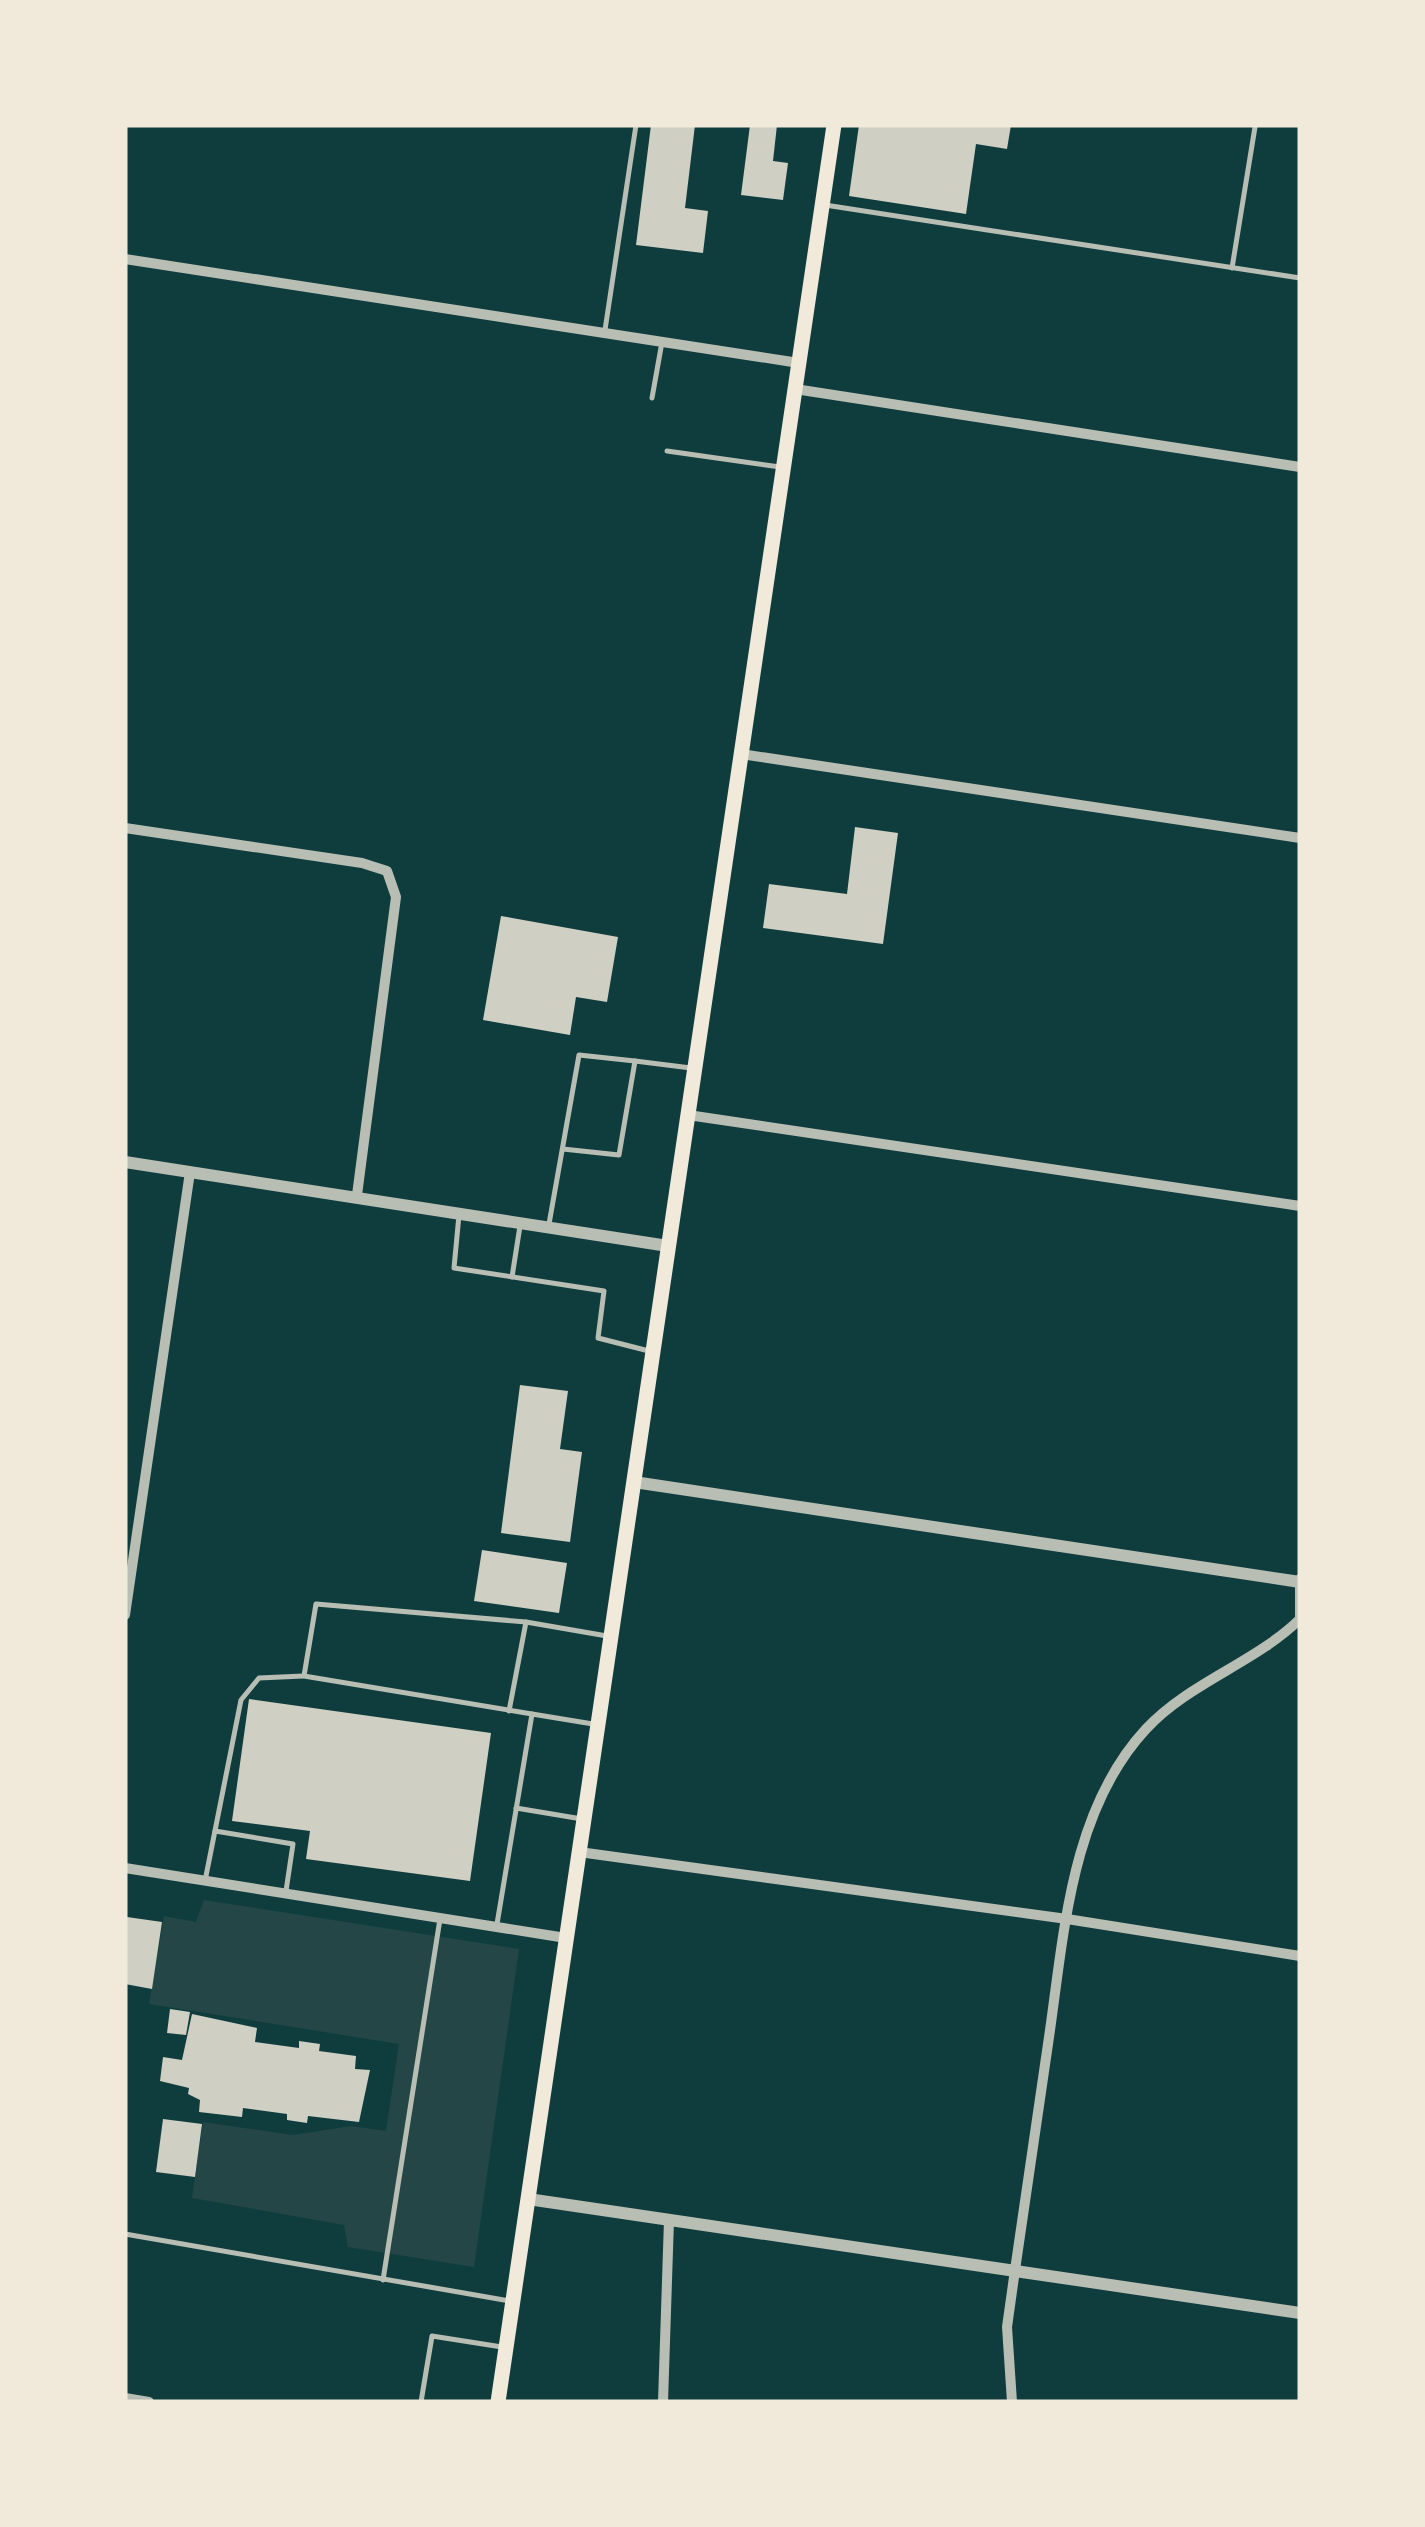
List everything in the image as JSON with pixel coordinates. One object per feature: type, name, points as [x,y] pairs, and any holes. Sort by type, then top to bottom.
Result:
[{"type":"main road","points":[[498,2402],[834,125]]},
{"type":"street","points":[[125,260],[799,363]]},
{"type":"street","points":[[795,390],[1300,466]]},
{"type":"street","points":[[741,754],[1300,838]]},
{"type":"street","points":[[125,828],[362,863],[387,871],[396,898],[357,1195]]},
{"type":"street","points":[[688,1115],[1300,1206]]},
{"type":"street","points":[[125,1162],[668,1246]]},
{"type":"street","points":[[125,1614],[190,1172]]},
{"type":"street","points":[[634,1482],[1300,1581],[1300,1619],[1283,1635],[1171,1704],[1120,1763],[1097,1806],[1067,1918],[1015,2270],[1007,2327],[1012,2402]]},
{"type":"street","points":[[579,1852],[1067,1918],[1300,1956]]},
{"type":"street","points":[[125,1868],[566,1938]]},
{"type":"street","points":[[528,2199],[1300,2314]]},
{"type":"street","points":[[663,2402],[669,2220]]},
{"type":"street","points":[[125,2398],[149,2402]]},
{"type":"lane","points":[[604,333],[636,125]]},
{"type":"lane","points":[[1232,268],[1255,127]]},
{"type":"lane","points":[[822,204],[1300,278]]},
{"type":"lane","points":[[652,398],[662,342]]},
{"type":"lane","points":[[667,451],[783,467]]},
{"type":"lane","points":[[549,1226],[580,1055],[694,1068]]},
{"type":"lane","points":[[563,1149],[619,1156],[635,1061]]},
{"type":"lane","points":[[460,1212],[454,1268],[604,1291],[598,1338],[653,1352]]},
{"type":"lane","points":[[512,1277],[521,1222]]},
{"type":"lane","points":[[304,1676],[316,1604],[526,1622],[611,1637]]},
{"type":"lane","points":[[510,1710],[526,1622]]},
{"type":"lane","points":[[205,1880],[241,1700],[259,1678],[304,1676],[598,1724]]},
{"type":"lane","points":[[496,1927],[532,1714]]},
{"type":"lane","points":[[516,1808],[585,1819]]},
{"type":"lane","points":[[214,1830],[293,1844],[285,1894]]},
{"type":"lane","points":[[384,2280],[440,1918]]},
{"type":"lane","points":[[125,2234],[512,2301]]},
{"type":"lane","points":[[422,2402],[432,2336],[506,2348]]},
{"type":"shaded area","points":[[204,1900],[519,1949],[474,2267],[348,2247],[344,2225],[192,2198],[203,2122],[293,2135],[351,2126],[386,2131],[399,2044],[149,2004],[164,1916],[196,1922]]},
{"type":"building","points":[[651,125],[695,125],[685,208],[708,211],[703,253],[636,245]]},
{"type":"building","points":[[750,125],[777,125],[773,161],[788,163],[783,200],[741,195]]},
{"type":"building","points":[[859,125],[1011,125],[1007,149],[976,144],[966,214],[849,196]]},
{"type":"building","points":[[855,827],[898,833],[883,944],[763,928],[769,884],[847,894]]},
{"type":"building","points":[[501,916],[618,937],[607,1002],[576,997],[570,1035],[483,1020]]},
{"type":"building","points":[[520,1385],[568,1391],[560,1449],[582,1452],[570,1542],[501,1533]]},
{"type":"building","points":[[482,1550],[567,1563],[559,1613],[474,1601]]},
{"type":"building","points":[[249,1699],[491,1733],[470,1881],[306,1859],[310,1831],[232,1821]]},
{"type":"building","points":[[127,1917],[162,1922],[152,1989],[125,1984]]},
{"type":"building","points":[[170,2009],[190,2012],[186,2035],[167,2033]]},
{"type":"building","points":[[192,2014],[257,2028],[255,2042],[299,2048],[299,2041],[320,2044],[319,2051],[356,2056],[355,2069],[370,2070],[359,2122],[308,2116],[307,2123],[287,2120],[287,2114],[243,2108],[242,2117],[199,2112],[200,2100],[188,2094],[189,2088],[160,2081],[163,2057],[182,2060]]},
{"type":"building","points":[[163,2119],[202,2124],[195,2177],[156,2172]]}]
